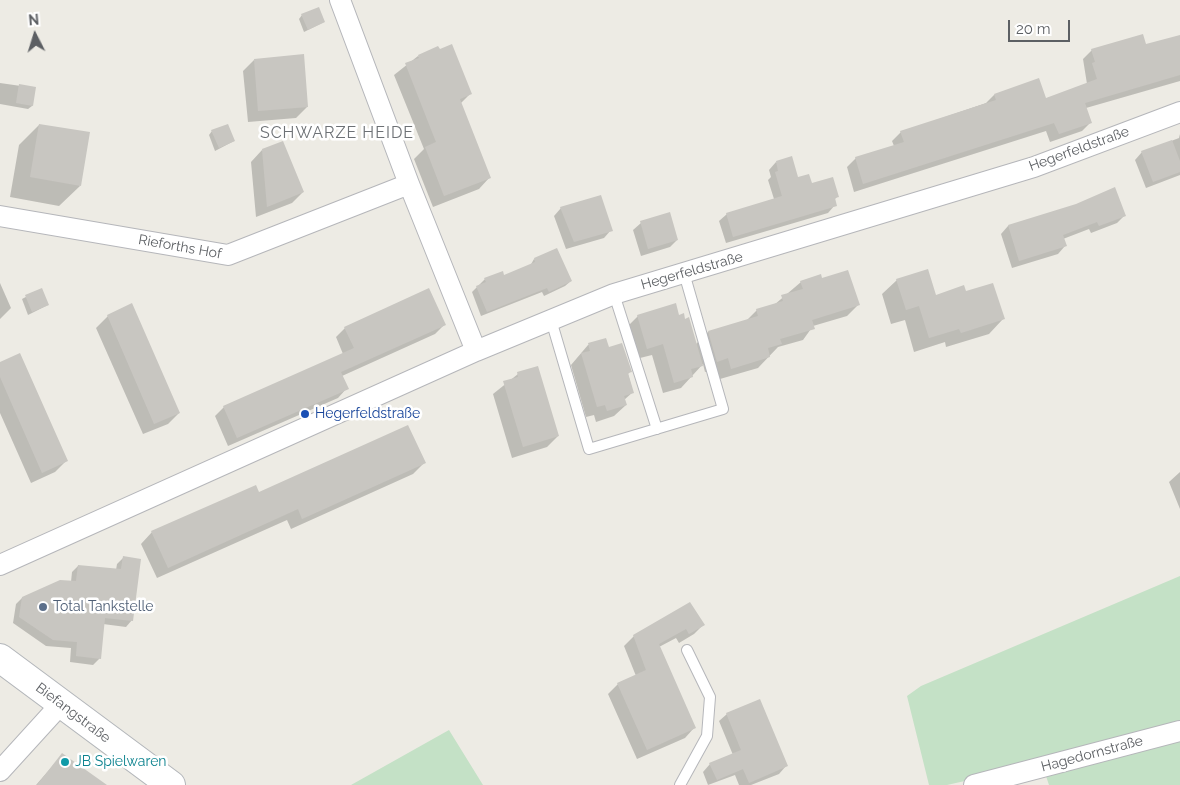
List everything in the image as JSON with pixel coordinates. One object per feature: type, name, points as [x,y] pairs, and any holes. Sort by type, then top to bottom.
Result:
[{"type":"main road","name":"Biefangstraße","points":[[0,658],[171,785]]},
{"type":"street","points":[[340,0],[409,184],[476,351]]},
{"type":"street","name":"Hegerfeldstraße","points":[[0,566],[476,351],[614,294],[1034,167],[1180,112]]},
{"type":"street","name":"Rieforths Hof","points":[[0,216],[228,255],[409,184]]},
{"type":"street","points":[[0,771],[61,704]]},
{"type":"street","name":"Hagedornstraße","points":[[974,785],[1180,731]]},
{"type":"lane","points":[[551,320],[589,449],[723,410],[684,273]]},
{"type":"lane","points":[[614,294],[657,429]]},
{"type":"lane","points":[[680,785],[707,736],[710,697],[687,650]]},
{"type":"green space","points":[[1180,576],[1180,723],[978,778],[947,785],[929,785],[907,696],[921,686]]},
{"type":"green space","points":[[449,730],[483,785],[351,785]]},
{"type":"green space","points":[[1180,738],[1180,785],[1049,785],[1046,776]]},
{"type":"building","points":[[319,7],[325,22],[308,30],[301,14]]},
{"type":"building","points":[[1143,34],[1146,44],[1180,35],[1180,75],[1085,103],[1092,123],[1059,134],[1054,123],[863,184],[855,157],[904,142],[900,131],[996,100],[994,94],[1039,78],[1046,98],[1097,79],[1092,63],[1095,62],[1091,49]]},
{"type":"building","points":[[452,44],[472,94],[460,99],[491,178],[444,196],[425,147],[436,142],[405,63],[419,58],[418,55],[438,46],[440,49]]},
{"type":"building","points":[[304,54],[308,107],[258,111],[254,59]]},
{"type":"building","points":[[19,84],[36,87],[33,106],[16,103]]},
{"type":"building","points":[[39,124],[90,132],[81,186],[30,177]]},
{"type":"building","points":[[228,124],[235,141],[219,148],[211,130]]},
{"type":"building","points":[[1172,140],[1180,161],[1180,172],[1153,182],[1141,151]]},
{"type":"building","points":[[283,141],[304,192],[267,207],[262,149]]},
{"type":"building","points":[[792,156],[798,177],[809,174],[812,183],[833,177],[839,197],[835,198],[837,206],[733,237],[726,213],[782,196],[775,172],[778,171],[776,161]]},
{"type":"building","points":[[1115,187],[1126,216],[1099,226],[1097,222],[1063,235],[1067,246],[1019,261],[1008,225],[1076,204]]},
{"type":"building","points":[[601,195],[613,231],[574,242],[560,207]]},
{"type":"building","points":[[670,212],[678,240],[648,249],[640,221]]},
{"type":"building","points":[[557,248],[572,281],[549,292],[547,288],[487,312],[476,286],[486,282],[484,278],[503,271],[504,275],[535,262],[534,258]]},
{"type":"building","points":[[928,269],[936,295],[964,285],[966,291],[993,283],[1005,319],[961,333],[959,329],[929,338],[919,306],[906,310],[896,279]]},
{"type":"building","points":[[848,270],[860,305],[812,320],[815,329],[780,339],[782,344],[768,348],[770,357],[731,369],[728,358],[717,362],[708,331],[758,316],[756,309],[783,301],[781,295],[803,289],[800,281],[821,274],[822,278]]},
{"type":"building","points":[[42,288],[49,305],[32,312],[25,295]]},
{"type":"building","points":[[429,288],[446,325],[341,372],[349,389],[237,438],[223,406],[354,348],[344,327]]},
{"type":"building","points":[[132,303],[180,413],[154,424],[107,315]]},
{"type":"building","points":[[676,303],[679,315],[684,313],[685,319],[689,317],[703,366],[691,369],[693,377],[674,383],[663,344],[647,349],[637,315]]},
{"type":"building","points":[[606,338],[609,347],[622,343],[632,372],[628,373],[634,393],[624,396],[627,405],[607,411],[605,405],[597,407],[581,353],[590,351],[588,343]]},
{"type":"building","points":[[20,353],[68,461],[42,473],[0,377],[0,362]]},
{"type":"building","points":[[538,366],[559,436],[523,447],[503,381],[518,377],[517,372]]},
{"type":"building","points":[[408,425],[426,463],[302,519],[298,509],[168,568],[151,531],[256,485],[259,492]]},
{"type":"building","points":[[123,556],[141,559],[133,621],[105,618],[101,659],[76,656],[77,642],[53,640],[19,617],[22,597],[60,580],[76,581],[78,565],[121,569]]},
{"type":"building","points":[[690,602],[705,625],[689,634],[686,629],[659,644],[696,728],[647,750],[617,683],[646,670],[633,635]]},
{"type":"building","points":[[760,699],[788,766],[749,783],[743,769],[717,780],[709,763],[741,750],[726,713]]},
{"type":"building","name":"JB Spielwaren","points":[[62,753],[107,785],[37,785]]},
{"type":"place","name":"Hegerfeldstraße","points":[[305,414]]},
{"type":"place","name":"Total Tankstelle","points":[[43,607]]},
{"type":"place","name":"JB Spielwaren","points":[[65,762]]},
{"type":"district","name":"SCHWARZE HEIDE","points":[[337,133]]}]
